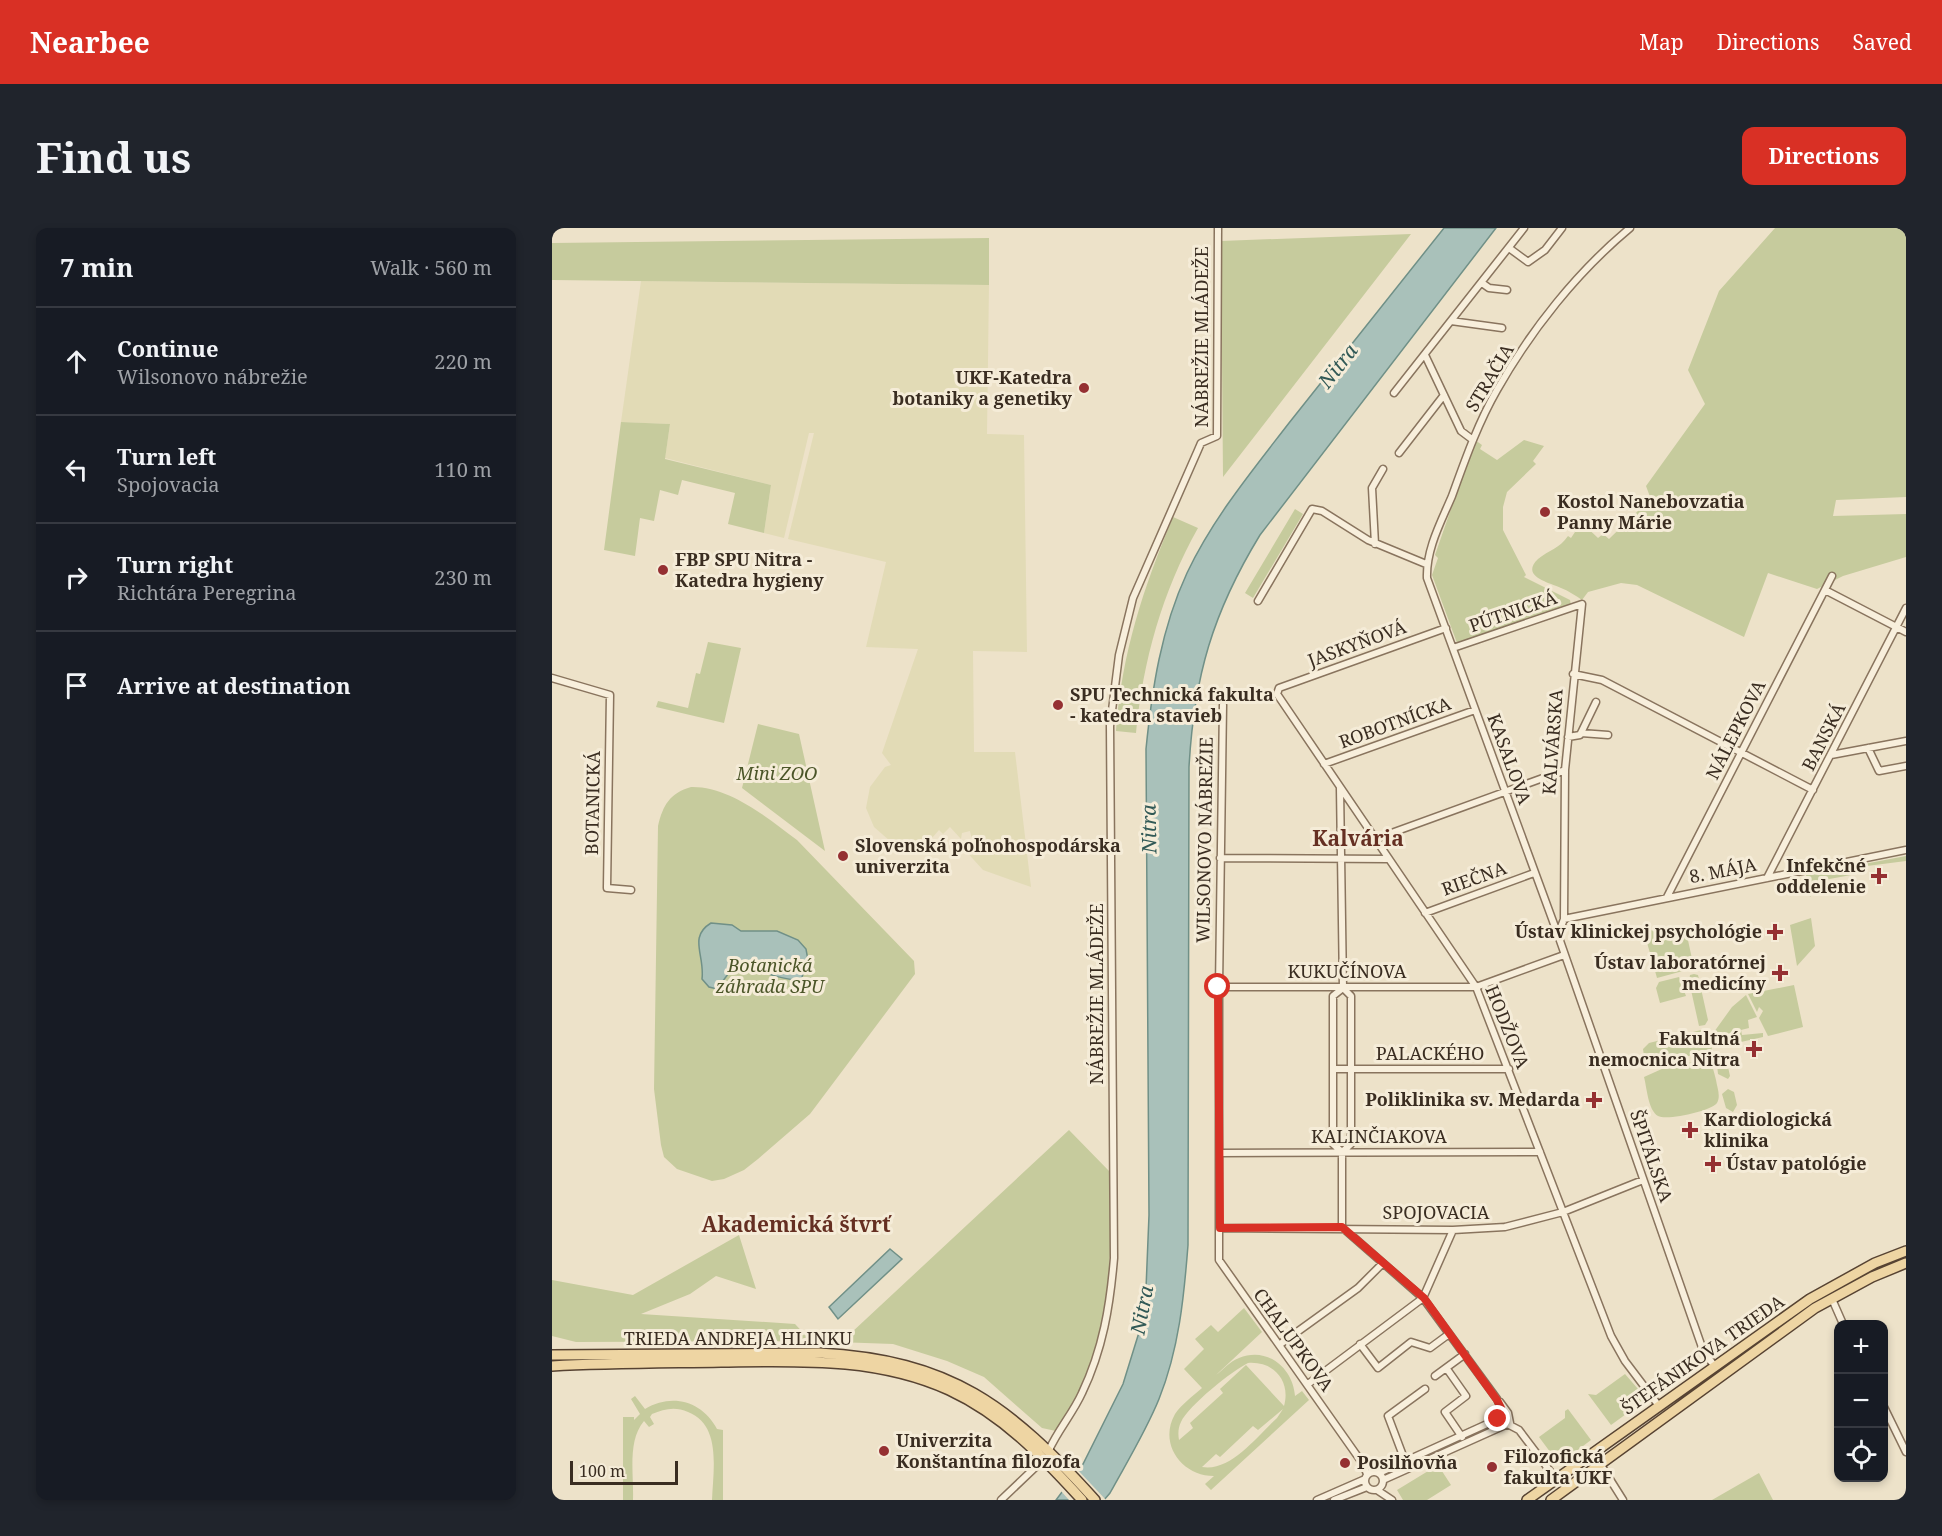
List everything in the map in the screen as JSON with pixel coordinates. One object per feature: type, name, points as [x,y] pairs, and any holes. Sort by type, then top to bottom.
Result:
[{"type":"main road","name":"ŠTEFÁNIKOVA TRIEDA","points":[[1527,1500],[1714,1365],[1827,1289],[1875,1263],[1906,1251]]},
{"type":"main road","name":"ŠTEFÁNIKOVA TRIEDA","points":[[1551,1500],[1721,1375],[1832,1299],[1906,1263]]},
{"type":"main road","points":[[1827,1289],[1832,1299]]},
{"type":"main road","name":"TRIEDA ANDREJA HLINKU","points":[[552,1354],[819,1353],[881,1360],[932,1375],[973,1391],[1008,1414],[1049,1450],[1066,1476]]},
{"type":"main road","name":"TRIEDA ANDREJA HLINKU","points":[[552,1366],[818,1361],[879,1368],[930,1382],[968,1400],[1002,1422],[1066,1476]]},
{"type":"main road","points":[[1714,1365],[1721,1375]]},
{"type":"main road","points":[[1044,1459],[1049,1450]]},
{"type":"main road","points":[[1594,1453],[1601,1465]]},
{"type":"main road","points":[[1066,1476],[1082,1500]]},
{"type":"main road","points":[[1066,1476],[1095,1500]]},
{"type":"main road","points":[[1556,1479],[1564,1491]]},
{"type":"street","name":"NÁBREŽIE MLÁDEŽE","points":[[1049,1450],[1081,1395],[1094,1366],[1110,1308],[1114,1258],[1110,726],[1119,655],[1133,598],[1197,450],[1201,443],[1217,436],[1218,228]]},
{"type":"street","points":[[1394,393],[1524,228]]},
{"type":"street","points":[[1509,248],[1528,262],[1545,250],[1562,228]]},
{"type":"street","name":"STRAČIA","points":[[1427,573],[1426,564],[1473,440],[1497,390],[1552,309],[1582,272],[1630,228]]},
{"type":"street","points":[[1482,283],[1489,288],[1507,290]]},
{"type":"street","points":[[1451,321],[1502,328]]},
{"type":"street","points":[[1425,355],[1461,430],[1473,440]]},
{"type":"street","points":[[1399,453],[1444,395]]},
{"type":"street","points":[[1375,544],[1376,522],[1372,488],[1383,469]]},
{"type":"street","points":[[1258,601],[1312,509],[1322,511],[1375,544],[1426,564]]},
{"type":"street","name":"KASALOVA","points":[[1427,573],[1564,955]]},
{"type":"street","name":"NÁLEPKOVA","points":[[1667,897],[1832,576]]},
{"type":"street","points":[[1825,590],[1906,632]]},
{"type":"street","name":"PÚTNICKÁ","points":[[1453,648],[1582,604]]},
{"type":"street","name":"KALVÁRSKA","points":[[1564,919],[1562,851],[1565,770],[1582,604]]},
{"type":"street","name":"BANSKÁ","points":[[1767,878],[1906,608]]},
{"type":"street","name":"JASKYŇOVÁ","points":[[1279,688],[1446,628]]},
{"type":"street","points":[[1574,674],[1602,680],[1814,790]]},
{"type":"street","name":"BOTANICKÁ","points":[[552,678],[610,695],[607,888],[631,890]]},
{"type":"street","name":"HODŽOVA","points":[[1279,688],[1277,694],[1476,987],[1611,1336],[1625,1361],[1659,1406]]},
{"type":"street","points":[[1581,733],[1596,702]]},
{"type":"street","name":"WILSONOVO NÁBREŽIE","points":[[1220,1228],[1218,987],[1223,705]]},
{"type":"street","name":"ROBOTNÍCKA","points":[[1324,764],[1475,710]]},
{"type":"street","points":[[1568,737],[1581,733],[1608,735]]},
{"type":"street","points":[[1831,755],[1906,741]]},
{"type":"street","points":[[1868,748],[1879,771],[1906,766]]},
{"type":"street","points":[[1374,839],[1565,770]]},
{"type":"street","points":[[1340,788],[1343,988],[1351,996],[1352,1069],[1351,1144],[1342,1152],[1342,1227],[1424,1298],[1508,1413],[1510,1423]]},
{"type":"street","name":"8. MÁJA","points":[[1564,919],[1906,850]]},
{"type":"street","points":[[1220,858],[1389,859]]},
{"type":"street","name":"RIEČNA","points":[[1425,913],[1534,873]]},
{"type":"street","points":[[1558,935],[1564,919]]},
{"type":"street","name":"KUKUČÍNOVA","points":[[1218,987],[1476,987],[1564,955]]},
{"type":"street","name":"ŠPITÁLSKA","points":[[1564,955],[1704,1353],[1714,1365]]},
{"type":"street","points":[[1342,1152],[1333,1144],[1333,996],[1343,988]]},
{"type":"street","name":"PALACKÉHO","points":[[1333,1070],[1509,1069]]},
{"type":"street","name":"KALINČIAKOVA","points":[[1219,1153],[1540,1152]]},
{"type":"street","name":"SPOJOVACIA","points":[[1220,1228],[1342,1227],[1453,1230],[1505,1227],[1563,1212],[1643,1180]]},
{"type":"street","name":"CHALUPKOVA","points":[[1220,1228],[1219,1260],[1371,1474]]},
{"type":"street","points":[[1308,1384],[1424,1298],[1453,1230]]},
{"type":"street","points":[[1279,1345],[1359,1288],[1382,1264]]},
{"type":"street","points":[[1832,1299],[1841,1320]]},
{"type":"street","points":[[1360,1344],[1377,1368],[1411,1342],[1430,1348],[1449,1334]]},
{"type":"street","points":[[1435,1376],[1465,1354]]},
{"type":"street","points":[[1447,1369],[1466,1396],[1445,1412],[1462,1437]]},
{"type":"street","points":[[1406,1461],[1388,1416],[1425,1389]]},
{"type":"street","points":[[1497,1400],[1501,1408],[1498,1419]]},
{"type":"street","points":[[1888,1415],[1906,1452]]},
{"type":"street","points":[[1317,1500],[1498,1419],[1510,1423],[1519,1430],[1556,1479]]},
{"type":"street","points":[[1377,1490],[1383,1483],[1510,1423]]},
{"type":"street","points":[[1001,1500],[1044,1459]]},
{"type":"street","points":[[1601,1465],[1623,1500]]},
{"type":"street","points":[[1371,1474],[1383,1483],[1392,1500]]},
{"type":"street","points":[[1367,1487],[1371,1474]]},
{"type":"street","points":[[1334,1500],[1367,1487],[1377,1490],[1392,1500]]},
{"type":"shaded area","points":[[641,281],[989,285],[987,434],[1024,435],[1027,652],[973,651],[974,752],[1015,752],[1031,887],[983,870],[963,848],[966,845],[964,842],[972,840],[970,831],[962,833],[961,839],[950,827],[943,834],[939,830],[932,838],[912,845],[890,841],[874,827],[866,808],[870,787],[885,767],[891,765],[882,753],[918,649],[866,647],[886,562],[788,539],[814,433],[809,433],[784,538],[764,533],[771,485],[665,458],[670,424],[621,422]]},
{"type":"green space","points":[[1775,228],[1906,228],[1906,497],[1836,500],[1833,516],[1906,514],[1906,557],[1843,576],[1817,589],[1768,573],[1744,637],[1637,585],[1621,583],[1588,592],[1582,600],[1539,578],[1532,570],[1533,565],[1568,536],[1571,538],[1575,532],[1572,530],[1578,524],[1582,527],[1581,522],[1598,538],[1603,534],[1609,539],[1642,507],[1652,502],[1646,486],[1705,404],[1688,370],[1719,291]]},
{"type":"green space","points":[[1411,234],[1223,477],[1221,241]]},
{"type":"green space","points":[[989,238],[989,285],[552,280],[552,243]]},
{"type":"green space","points":[[621,422],[670,424],[665,459],[771,485],[764,533],[728,524],[735,493],[682,480],[678,495],[660,490],[654,521],[640,518],[635,556],[604,550]]},
{"type":"green space","points":[[1475,440],[1482,445],[1480,449],[1497,460],[1524,440],[1544,446],[1533,461],[1536,464],[1507,492],[1503,507],[1503,530],[1526,575],[1524,577],[1570,600],[1571,605],[1457,643],[1432,575],[1438,558],[1435,555]]},
{"type":"green space","points":[[1295,509],[1303,514],[1253,598],[1245,593]]},
{"type":"green space","points":[[1173,517],[1198,528],[1174,577],[1156,628],[1149,653],[1136,733],[1116,731],[1123,674],[1136,621],[1152,570]]},
{"type":"green space","points":[[708,642],[741,648],[724,723],[656,707],[658,701],[688,708],[696,673],[700,674]]},
{"type":"green space","name":"Mini ZOO","points":[[758,724],[799,734],[825,851],[742,788]]},
{"type":"green space","name":"Botanická záhrada SPU","points":[[691,787],[705,788],[734,798],[761,813],[797,840],[914,961],[915,974],[810,1114],[744,1170],[724,1179],[712,1181],[677,1169],[664,1157],[654,1089],[658,826],[668,801]]},
{"type":"green space","points":[[1906,856],[1906,861],[1867,866],[1868,870],[1862,873],[1824,880],[1810,897],[1806,875]]},
{"type":"green space","points":[[1811,918],[1815,946],[1797,966],[1790,925]]},
{"type":"green space","points":[[1675,925],[1686,931],[1694,968],[1657,978],[1644,932]]},
{"type":"green space","points":[[1690,975],[1698,975],[1708,1020],[1705,1025],[1699,1026],[1689,981]]},
{"type":"green space","points":[[1679,977],[1686,996],[1660,1003],[1656,988],[1659,982]]},
{"type":"green space","points":[[1794,985],[1803,1027],[1768,1036],[1759,1018],[1763,1011],[1759,1007],[1757,1012],[1748,994]]},
{"type":"green space","points":[[1746,995],[1757,1017],[1748,1020],[1749,1028],[1741,1030],[1742,1035],[1763,1033],[1763,1037],[1719,1047],[1714,1032],[1732,1007]]},
{"type":"green space","points":[[1705,1029],[1710,1033],[1712,1050],[1649,1066],[1645,1063],[1643,1049],[1649,1043]]},
{"type":"green space","points":[[1720,1054],[1726,1058],[1730,1076],[1728,1079],[1718,1074],[1716,1056]]},
{"type":"green space","points":[[1707,1059],[1712,1066],[1716,1080],[1719,1094],[1717,1103],[1698,1112],[1670,1117],[1658,1116],[1650,1104],[1644,1077],[1664,1068]]},
{"type":"green space","points":[[1728,1089],[1734,1092],[1737,1105],[1733,1112],[1726,1108],[1722,1094]]},
{"type":"green space","points":[[1069,1130],[1109,1171],[1108,1294],[1099,1342],[1091,1366],[1056,1431],[1042,1428],[984,1377],[947,1361],[893,1344],[837,1342],[851,1333]]},
{"type":"green space","points":[[739,1235],[756,1289],[716,1276],[690,1294],[641,1314],[795,1324],[811,1341],[576,1342],[552,1336],[552,1280],[633,1295]]},
{"type":"green space","points":[[1244,1308],[1262,1332],[1216,1375],[1239,1358],[1249,1355],[1268,1357],[1284,1369],[1293,1386],[1295,1396],[1302,1391],[1309,1400],[1211,1490],[1205,1484],[1214,1476],[1202,1475],[1183,1464],[1171,1447],[1169,1436],[1170,1425],[1175,1414],[1202,1388],[1184,1369],[1204,1349],[1195,1339],[1211,1325],[1218,1332]],"holes":[[[1248,1363],[1266,1365],[1278,1374],[1285,1388],[1284,1406],[1246,1365],[1220,1389],[1223,1393],[1190,1423],[1193,1428],[1179,1440],[1180,1424],[1192,1407],[1222,1381]],[[1283,1409],[1277,1418],[1243,1451],[1223,1464],[1202,1467],[1216,1454],[1220,1457],[1253,1426],[1258,1430]]]},
{"type":"green space","points":[[1625,1374],[1645,1397],[1644,1401],[1611,1425],[1588,1394],[1596,1395]]},
{"type":"green space","points":[[635,1396],[645,1409],[666,1401],[695,1406],[711,1419],[717,1429],[723,1430],[723,1500],[712,1500],[713,1450],[706,1427],[699,1418],[683,1410],[674,1409],[652,1414],[650,1417],[654,1424],[649,1427],[644,1421],[639,1429],[635,1438],[632,1459],[633,1500],[623,1500],[623,1417],[634,1417],[634,1420],[640,1414],[631,1399]]},
{"type":"green space","points":[[1568,1409],[1591,1440],[1559,1464],[1539,1437],[1565,1418],[1565,1411]]},
{"type":"green space","points":[[1438,1465],[1451,1485],[1427,1500],[1403,1500],[1397,1490]]},
{"type":"green space","points":[[1759,1473],[1773,1500],[1712,1500]]},
{"type":"water","name":"Nitra","points":[[1444,228],[1496,228],[1260,535],[1230,591],[1209,646],[1196,703],[1189,767],[1188,1245],[1180,1323],[1159,1399],[1110,1493],[1104,1500],[1056,1500],[1083,1464],[1123,1384],[1145,1313],[1149,1215],[1146,749],[1159,659],[1170,616],[1197,553],[1234,495]]},
{"type":"water","points":[[711,923],[732,925],[741,931],[777,931],[798,940],[806,949],[808,960],[801,980],[776,976],[754,966],[749,971],[731,970],[717,989],[709,987],[702,979],[699,941],[704,928]]},
{"type":"water","points":[[890,1249],[902,1259],[838,1319],[829,1307]]},
{"type":"pier","points":[[1076,1468],[1106,1500],[1069,1500],[1060,1490]]},
{"type":"place","name":"UKF-Katedra botaniky a genetiky","points":[[1084,388]]},
{"type":"place","name":"Kostol Nanebovzatia Panny Márie","points":[[1545,512]]},
{"type":"place","name":"FBP SPU Nitra - Katedra hygieny","points":[[663,570]]},
{"type":"place","name":"SPU Technická fakulta - katedra stavieb","points":[[1058,705]]},
{"type":"place","name":"Slovenská poľnohospodárska univerzita","points":[[843,856]]},
{"type":"place","name":"Infekčné oddelenie","points":[[1879,876]]},
{"type":"place","name":"Ústav klinickej psychológie","points":[[1775,932]]},
{"type":"place","name":"Ústav laboratórnej medicíny","points":[[1780,973]]},
{"type":"place","name":"Fakultná nemocnica Nitra","points":[[1754,1049]]},
{"type":"place","name":"Poliklinika sv. Medarda","points":[[1594,1100]]},
{"type":"place","name":"Kardiologická klinika","points":[[1690,1130]]},
{"type":"place","name":"Ústav patológie","points":[[1713,1164]]},
{"type":"place","name":"Univerzita Konštantína filozofa","points":[[884,1451]]},
{"type":"place","name":"Posilňovňa","points":[[1345,1463]]},
{"type":"place","name":"Filozofická fakulta UKF","points":[[1492,1467]]},
{"type":"district","name":"Kalvária","points":[[1358,839]]},
{"type":"district","name":"Akademická štvrť","points":[[796,1225]]},
{"type":"route","points":[[1218,987],[1220,1228],[1342,1227],[1424,1298],[1497,1400],[1501,1408],[1501,1415],[1498,1419]]}]
